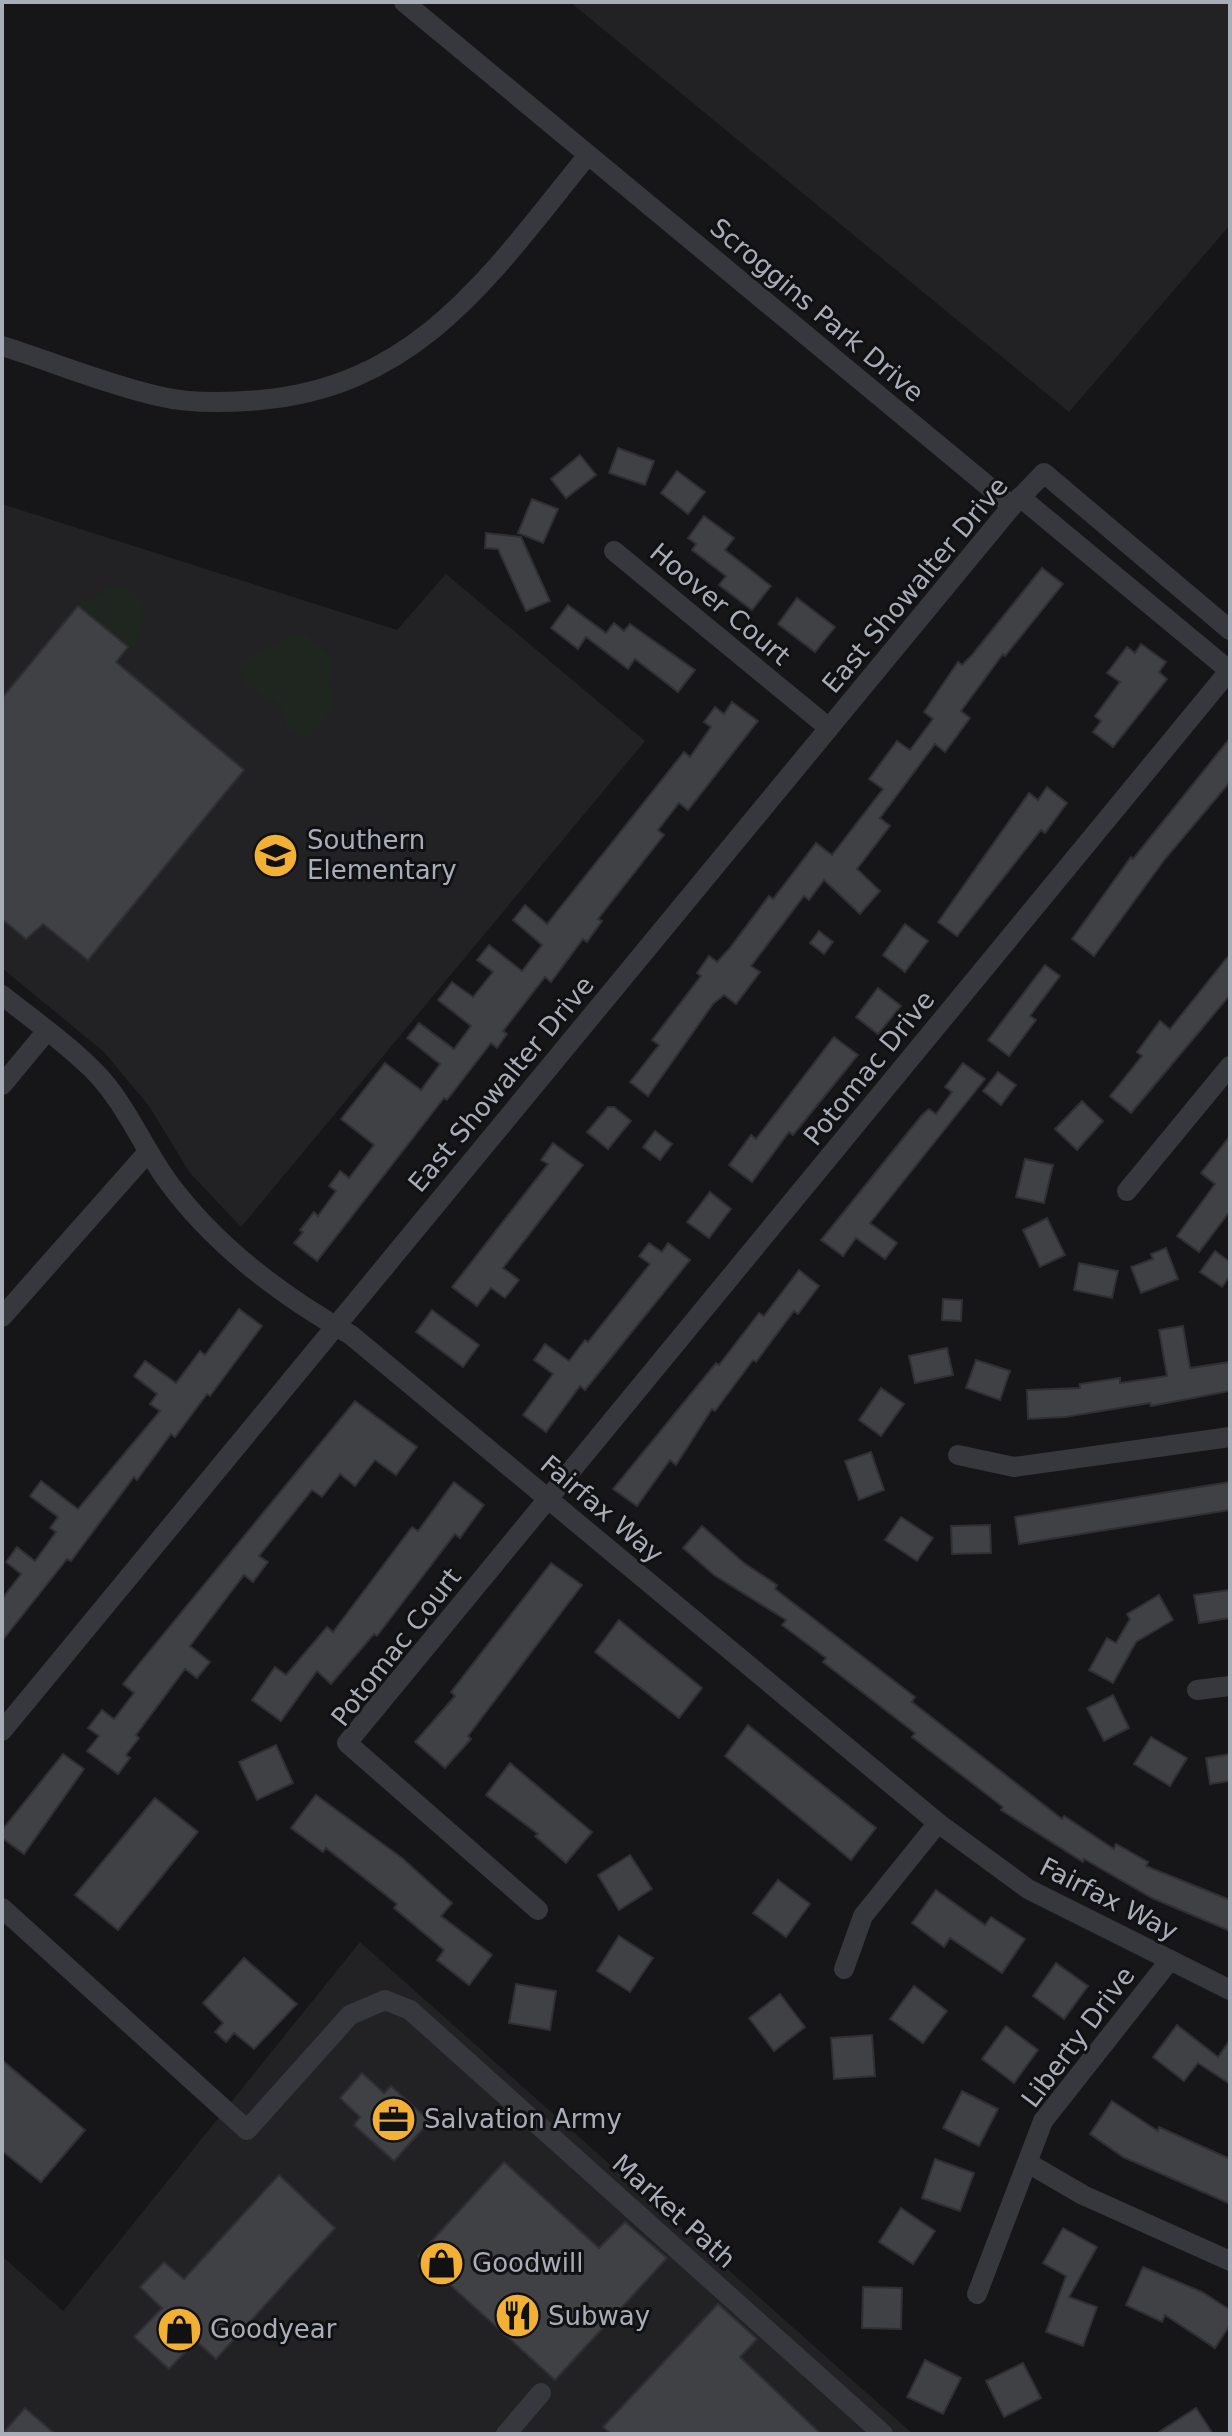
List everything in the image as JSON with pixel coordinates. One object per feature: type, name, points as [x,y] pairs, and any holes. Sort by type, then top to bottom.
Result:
[{"type":"street","name":"Scroggins Park Drive","points":[[404,2],[1016,502],[1230,671]]},
{"type":"street","points":[[2,346],[158,396],[232,403],[304,397],[372,372],[432,332],[483,283],[588,155]]},
{"type":"street","name":"East Showalter Drive","points":[[2,1731],[1016,502],[1044,473],[1230,630]]},
{"type":"street","name":"Hoover Court","points":[[614,551],[829,728]]},
{"type":"street","name":"Potomac Drive","points":[[548,1498],[1230,671]]},
{"type":"street","name":"Fairfax Way","points":[[2,995],[96,1074],[192,1213],[221,1241],[309,1311],[351,1335],[938,1823],[1028,1889],[1230,1990]]},
{"type":"street","points":[[2,1085],[46,1032]]},
{"type":"street","points":[[1127,1191],[1230,1066]]},
{"type":"street","points":[[2,1317],[148,1152]]},
{"type":"street","points":[[958,1455],[1014,1467],[1230,1437]]},
{"type":"street","name":"Potomac Court","points":[[538,1910],[347,1743],[548,1498]]},
{"type":"street","points":[[1197,1690],[1230,1686]]},
{"type":"street","points":[[844,1969],[863,1916],[938,1823]]},
{"type":"street","name":"Market Path","points":[[2,1908],[247,2130],[350,2015],[385,2000],[410,2010],[883,2434]]},
{"type":"street","name":"Liberty Drive","points":[[977,2294],[1043,2121],[1170,1960]]},
{"type":"street","points":[[1028,2163],[1083,2195],[1230,2261]]},
{"type":"street","points":[[506,2434],[541,2393]]},
{"type":"shaded area","points":[[570,2],[1230,2],[1230,225],[1069,412]]},
{"type":"shaded area","name":"Southern Elementary","points":[[2,504],[397,630],[446,574],[645,741],[241,1227],[190,1173],[149,1106],[104,1052],[2,968]]},
{"type":"shaded area","points":[[111,586],[133,593],[143,608],[142,627],[131,647],[78,606],[83,599],[87,601]]},
{"type":"shaded area","points":[[295,634],[305,634],[333,660],[329,685],[335,707],[312,735],[302,738],[287,729],[283,711],[274,700],[259,699],[261,694],[246,686],[240,674],[241,662]]},
{"type":"shaded area","points":[[360,1942],[913,2434],[2,2434],[2,2256],[63,2311]]},
{"type":"building","points":[[618,448],[654,461],[645,485],[609,473]]},
{"type":"building","points":[[580,455],[596,475],[566,498],[551,479]]},
{"type":"building","points":[[677,471],[705,492],[688,514],[661,493]]},
{"type":"building","points":[[532,499],[558,509],[543,543],[518,533]]},
{"type":"building","points":[[704,516],[734,538],[725,550],[771,586],[752,610],[719,585],[726,576],[692,550],[696,544],[688,538]]},
{"type":"building","points":[[486,533],[521,537],[550,601],[526,611],[498,549],[485,548]]},
{"type":"building","points":[[1042,568],[1063,584],[1005,656],[1003,654],[961,711],[970,718],[945,752],[935,744],[880,818],[890,826],[857,869],[880,891],[860,914],[824,880],[809,900],[804,896],[751,966],[760,972],[736,1004],[724,995],[713,1004],[648,1096],[630,1082],[659,1045],[652,1040],[701,976],[697,973],[709,956],[717,962],[769,896],[773,899],[816,843],[832,855],[883,789],[869,779],[897,741],[910,750],[933,719],[924,712],[958,662],[962,665],[972,655]]},
{"type":"building","points":[[797,598],[835,627],[815,652],[778,624]]},
{"type":"building","points":[[568,605],[606,633],[614,623],[624,631],[630,624],[695,670],[678,692],[635,659],[628,669],[586,637],[578,649],[551,628]]},
{"type":"building","points":[[78,606],[128,647],[116,662],[244,770],[88,960],[43,924],[26,939],[2,919],[2,698]]},
{"type":"building","points":[[1141,644],[1166,662],[1159,672],[1167,679],[1113,747],[1093,732],[1101,721],[1095,716],[1120,682],[1107,673],[1127,647],[1135,653]]},
{"type":"building","points":[[732,702],[758,721],[688,810],[679,803],[658,830],[664,835],[598,919],[602,921],[587,942],[583,939],[551,982],[545,977],[503,1031],[507,1034],[497,1048],[491,1043],[447,1100],[444,1098],[317,1261],[294,1243],[303,1232],[300,1230],[314,1212],[318,1216],[336,1191],[329,1186],[340,1171],[349,1178],[374,1145],[341,1119],[385,1063],[421,1090],[440,1064],[407,1038],[419,1023],[454,1049],[471,1026],[438,1000],[452,982],[473,997],[493,972],[477,960],[489,945],[522,971],[542,945],[513,920],[525,905],[547,924],[684,752],[690,757],[711,727],[704,722],[715,707],[724,714]]},
{"type":"building","points":[[1230,738],[1230,782],[1165,859],[1094,956],[1072,939],[1131,857],[1133,859]]},
{"type":"building","points":[[1047,787],[1067,803],[1045,833],[1041,830],[957,936],[938,922],[1029,793],[1038,800]]},
{"type":"building","points":[[905,924],[928,941],[905,972],[883,955]]},
{"type":"building","points":[[819,931],[833,942],[824,954],[810,943]]},
{"type":"building","points":[[1230,954],[1230,995],[1131,1113],[1110,1096],[1142,1056],[1137,1052],[1160,1021],[1170,1029]]},
{"type":"building","points":[[1045,965],[1060,976],[1030,1016],[1036,1020],[1009,1056],[988,1040]]},
{"type":"building","points":[[878,988],[901,1006],[878,1034],[856,1017]]},
{"type":"building","points":[[834,1037],[858,1055],[793,1135],[789,1132],[752,1182],[729,1165],[751,1135],[756,1139]]},
{"type":"building","points":[[963,1063],[985,1079],[870,1223],[897,1243],[885,1259],[856,1238],[843,1256],[821,1240],[922,1115],[929,1109],[936,1114],[952,1092],[945,1087]]},
{"type":"building","points":[[998,1072],[1016,1085],[1001,1105],[983,1091]]},
{"type":"building","points":[[1082,1101],[1103,1121],[1077,1150],[1055,1129]]},
{"type":"building","points":[[608,1107],[614,1107],[631,1121],[608,1149],[587,1132]]},
{"type":"building","points":[[655,1131],[672,1144],[660,1160],[643,1147]]},
{"type":"building","points":[[1230,1136],[1230,1211],[1199,1252],[1177,1236],[1215,1184],[1201,1173]]},
{"type":"building","points":[[553,1143],[583,1165],[503,1268],[519,1280],[505,1298],[491,1288],[477,1306],[452,1287],[548,1164],[541,1160]]},
{"type":"building","points":[[1025,1159],[1053,1165],[1044,1203],[1016,1197]]},
{"type":"building","points":[[710,1192],[731,1209],[709,1238],[687,1222]]},
{"type":"building","points":[[1047,1218],[1065,1255],[1040,1267],[1023,1230]]},
{"type":"building","points":[[649,1243],[662,1252],[668,1243],[690,1260],[585,1390],[580,1386],[546,1432],[523,1415],[553,1374],[534,1360],[545,1344],[569,1361],[585,1340],[588,1342],[650,1264],[639,1256]]},
{"type":"building","points":[[1166,1248],[1178,1279],[1141,1293],[1131,1267],[1153,1259],[1151,1254]]},
{"type":"building","points":[[1215,1251],[1230,1262],[1230,1276],[1222,1287],[1200,1272]]},
{"type":"building","points":[[1079,1263],[1118,1271],[1112,1298],[1074,1290]]},
{"type":"building","points":[[799,1270],[819,1286],[798,1314],[794,1311],[756,1362],[753,1360],[715,1411],[712,1409],[676,1465],[670,1460],[637,1506],[613,1489],[716,1363],[719,1365],[759,1313],[764,1316]]},
{"type":"building","points":[[943,1299],[962,1300],[961,1321],[942,1320]]},
{"type":"building","points":[[239,1309],[262,1326],[210,1396],[207,1394],[175,1437],[171,1434],[137,1480],[134,1477],[71,1561],[67,1559],[2,1641],[2,1599],[21,1574],[6,1562],[17,1547],[35,1561],[56,1532],[50,1528],[58,1517],[30,1496],[41,1481],[78,1509],[160,1411],[150,1404],[157,1394],[134,1376],[145,1361],[176,1383],[200,1351],[205,1355]]},
{"type":"building","points":[[432,1310],[479,1345],[463,1367],[416,1332]]},
{"type":"building","points":[[1183,1326],[1190,1368],[1230,1362],[1230,1391],[1151,1406],[1150,1403],[1065,1417],[1028,1419],[1027,1390],[1080,1388],[1080,1384],[1120,1378],[1120,1383],[1167,1376],[1159,1330]]},
{"type":"building","points":[[947,1348],[953,1375],[915,1383],[909,1356]]},
{"type":"building","points":[[976,1360],[1010,1371],[1000,1400],[966,1388]]},
{"type":"building","points":[[881,1388],[904,1404],[881,1436],[859,1420]]},
{"type":"building","points":[[355,1401],[417,1447],[396,1475],[375,1460],[355,1486],[340,1474],[322,1497],[312,1490],[259,1556],[268,1562],[253,1582],[244,1575],[190,1646],[210,1662],[197,1678],[185,1669],[136,1735],[139,1738],[126,1755],[130,1758],[118,1774],[87,1751],[99,1736],[88,1728],[102,1710],[114,1719],[134,1693],[123,1684]]},
{"type":"building","points":[[871,1452],[884,1490],[859,1500],[845,1461]]},
{"type":"building","points":[[454,1482],[484,1505],[460,1538],[455,1534],[377,1636],[374,1634],[331,1684],[317,1671],[281,1721],[252,1700],[275,1667],[286,1675],[327,1627],[333,1632],[412,1527],[418,1531]]},
{"type":"building","points":[[1230,1482],[1230,1510],[1019,1544],[1015,1517]]},
{"type":"building","points":[[901,1517],[933,1538],[917,1561],[885,1540]]},
{"type":"building","points":[[990,1525],[991,1553],[952,1554],[951,1526]]},
{"type":"building","points":[[702,1526],[744,1563],[777,1585],[775,1589],[915,1697],[912,1702],[1062,1819],[1064,1816],[1114,1849],[1116,1844],[1148,1862],[1146,1866],[1230,1900],[1230,1931],[1152,1898],[1084,1859],[1083,1862],[1001,1810],[1003,1807],[912,1737],[915,1733],[823,1662],[826,1658],[782,1625],[786,1620],[714,1575],[683,1548]]},
{"type":"building","points":[[551,1563],[582,1585],[468,1736],[471,1739],[445,1768],[415,1742],[455,1696],[451,1692]]},
{"type":"building","points":[[1230,1590],[1230,1618],[1199,1623],[1194,1595]]},
{"type":"building","points":[[1159,1595],[1173,1620],[1136,1642],[1113,1683],[1089,1670],[1107,1638],[1116,1643],[1130,1619],[1127,1614]]},
{"type":"building","points":[[619,1620],[702,1688],[679,1718],[595,1652]]},
{"type":"building","points":[[1113,1695],[1129,1728],[1104,1741],[1087,1708]]},
{"type":"building","points":[[748,1725],[876,1828],[851,1860],[725,1756]]},
{"type":"building","points":[[1151,1737],[1187,1758],[1170,1786],[1134,1764]]},
{"type":"building","points":[[276,1745],[293,1783],[257,1800],[239,1762]]},
{"type":"building","points":[[63,1754],[84,1769],[24,1854],[2,1838],[2,1830]]},
{"type":"building","points":[[1230,1754],[1230,1781],[1210,1784],[1206,1758]]},
{"type":"building","points":[[510,1763],[592,1832],[566,1863],[535,1836],[538,1834],[486,1795]]},
{"type":"building","points":[[316,1795],[402,1858],[452,1903],[441,1916],[492,1955],[469,1985],[437,1960],[444,1950],[394,1908],[397,1904],[326,1848],[323,1852],[291,1828]]},
{"type":"building","points":[[155,1798],[198,1832],[118,1930],[75,1895]]},
{"type":"building","points":[[630,1855],[652,1889],[619,1910],[598,1875]]},
{"type":"building","points":[[778,1880],[810,1904],[786,1937],[753,1913]]},
{"type":"building","points":[[936,1890],[985,1925],[991,1917],[1025,1939],[1002,1973],[950,1938],[944,1947],[912,1923]]},
{"type":"building","points":[[619,1936],[653,1958],[630,1992],[597,1971]]},
{"type":"building","points":[[244,1958],[297,2004],[254,2049],[234,2033],[226,2042],[215,2032],[223,2023],[203,2003]]},
{"type":"building","points":[[1056,1963],[1088,1986],[1064,2019],[1033,1996]]},
{"type":"building","points":[[516,1984],[556,1991],[550,2030],[509,2023]]},
{"type":"building","points":[[914,1986],[947,2011],[923,2043],[890,2019]]},
{"type":"building","points":[[780,1994],[805,2027],[774,2051],[749,2018]]},
{"type":"building","points":[[1177,2025],[1218,2057],[1230,2040],[1230,2084],[1198,2063],[1184,2081],[1153,2057]]},
{"type":"building","points":[[1006,2026],[1038,2050],[1014,2083],[982,2059]]},
{"type":"building","points":[[872,2035],[875,2076],[834,2079],[831,2038]]},
{"type":"building","points":[[2,2060],[85,2130],[41,2182],[2,2151]]},
{"type":"building","name":"Salvation Army","points":[[362,2073],[384,2093],[391,2086],[430,2121],[394,2161],[354,2125],[360,2117],[340,2098]]},
{"type":"building","points":[[962,2091],[998,2109],[979,2146],[943,2128]]},
{"type":"building","points":[[1112,2101],[1158,2131],[1159,2127],[1230,2159],[1230,2204],[1123,2157],[1090,2134]]},
{"type":"building","points":[[935,2159],[974,2173],[960,2211],[922,2198]]},
{"type":"building","points":[[504,2162],[599,2248],[625,2222],[667,2258],[555,2380],[418,2256]]},
{"type":"building","points":[[279,2175],[335,2228],[216,2359],[196,2341],[169,2369],[134,2337],[162,2308],[140,2287],[164,2262],[184,2279]]},
{"type":"building","points":[[901,2208],[935,2231],[913,2264],[879,2242]]},
{"type":"building","points":[[1063,2228],[1097,2247],[1069,2297],[1097,2307],[1083,2346],[1046,2332],[1066,2276],[1043,2263]]},
{"type":"building","points":[[1143,2267],[1202,2292],[1230,2310],[1230,2325],[1215,2348],[1165,2315],[1162,2322],[1126,2305]]},
{"type":"building","points":[[863,2287],[902,2288],[901,2329],[862,2328]]},
{"type":"building","points":[[718,2304],[757,2339],[740,2357],[821,2434],[611,2434],[603,2427]]},
{"type":"building","points":[[925,2360],[961,2378],[943,2414],[907,2397]]},
{"type":"building","points":[[1023,2363],[1041,2398],[1004,2417],[986,2381]]},
{"type":"building","points":[[25,2408],[55,2434],[2,2434]]},
{"type":"building","points":[[1196,2408],[1213,2434],[1156,2434]]},
{"type":"place","name":"Southern Elementary","points":[[276,855]]},
{"type":"place","name":"Salvation Army","points":[[393,2119]]},
{"type":"place","name":"Goodwill","points":[[441,2263]]},
{"type":"place","name":"Subway","points":[[517,2316]]},
{"type":"place","name":"Goodyear","points":[[179,2329]]}]
